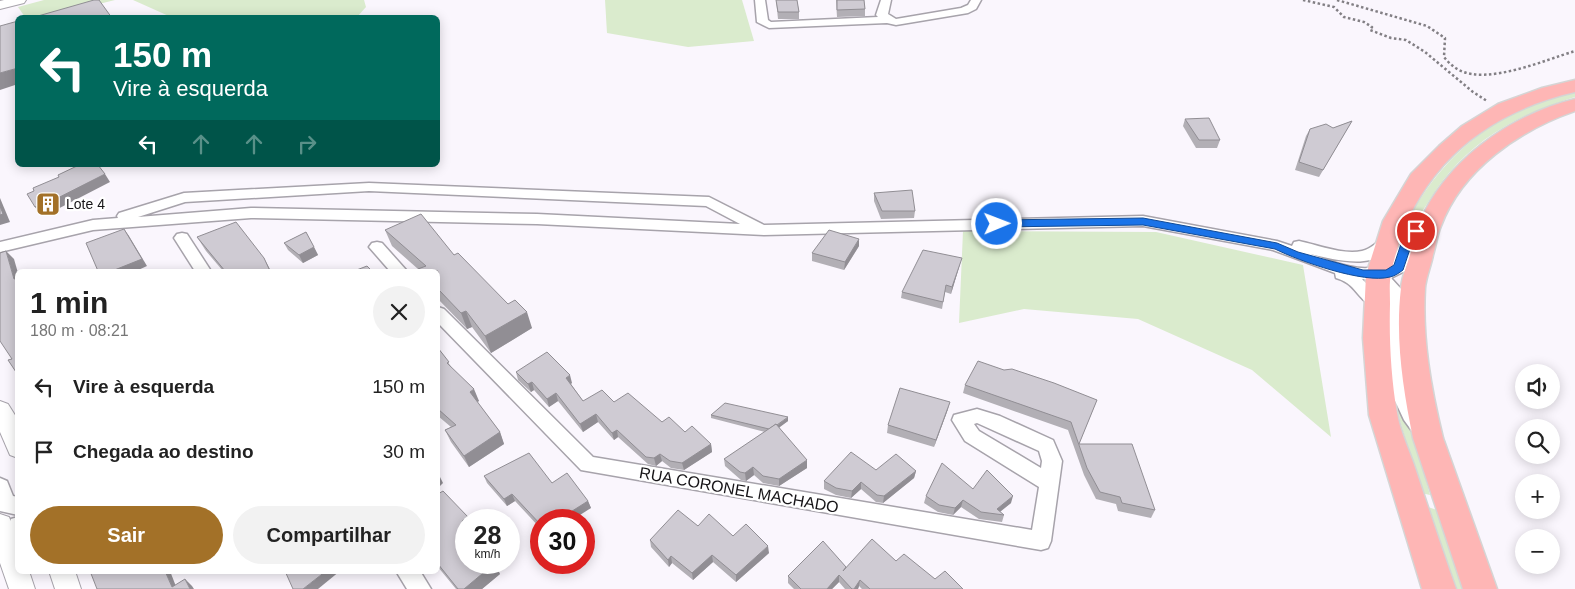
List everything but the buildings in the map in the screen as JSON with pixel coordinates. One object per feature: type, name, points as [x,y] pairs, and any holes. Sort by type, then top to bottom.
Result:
[{"type":"main road","points":[[1439,589],[1383,415],[1376,338],[1377,289],[1388,242],[1394,221],[1419,179],[1446,150],[1469,130],[1505,108],[1549,92],[1575,86]]},
{"type":"main road","points":[[1480,589],[1428,438],[1412,351],[1413,286],[1429,226],[1455,183],[1485,151],[1526,123],[1575,104]]},
{"type":"street","points":[[0,4],[14,0]]},
{"type":"street","points":[[0,4],[19,0]]},
{"type":"street","points":[[760,0],[763,22],[770,25],[887,20],[896,22],[964,10],[972,7],[976,0]]},
{"type":"street","points":[[886,0],[882,15],[887,20]]},
{"type":"street","points":[[0,247],[93,225],[184,198],[369,186],[709,202],[764,230]]},
{"type":"street","points":[[93,225],[251,214],[537,219],[764,230],[1143,221],[1297,250],[1369,269],[1377,289]]},
{"type":"street","points":[[1377,289],[1389,274],[1399,267],[1408,238],[1416,231],[1429,226]]},
{"type":"street","points":[[182,238],[201,269]]},
{"type":"street","points":[[1297,250],[1364,256],[1375,252],[1388,242]]},
{"type":"street","points":[[377,247],[397,269]]},
{"type":"street","points":[[1297,250],[1353,279],[1377,289],[1394,290],[1400,392],[1411,414],[1428,438]]},
{"type":"street","name":"RUA CORONEL MACHADO","points":[[440,315],[588,464],[1041,542],[1049,483]]},
{"type":"street","points":[[0,410],[15,441]]},
{"type":"street","points":[[0,487],[6,504],[15,506]]},
{"type":"street","points":[[0,525],[15,569]]},
{"type":"street","points":[[17,574],[22,589]]},
{"type":"street","points":[[26,589],[30,574]]},
{"type":"street","points":[[63,574],[68,589]]},
{"type":"street","points":[[410,574],[420,589]]},
{"type":"path","points":[[1303,0],[1334,7],[1344,17],[1364,22],[1372,27],[1370,30],[1391,38],[1406,40],[1425,52],[1473,92],[1505,108]]},
{"type":"path","points":[[1337,0],[1427,26],[1445,38],[1444,57],[1461,71],[1472,74],[1491,75],[1575,51]]},
{"type":"green space","points":[[44,0],[115,0],[55,15],[24,15],[18,7]]},
{"type":"green space","points":[[133,0],[364,0],[366,7],[359,15],[167,15]]},
{"type":"green space","points":[[605,0],[742,0],[754,41],[688,47],[607,33]]},
{"type":"green space","points":[[1575,92],[1575,97],[1522,117],[1490,136],[1476,147],[1444,179],[1416,221],[1407,228],[1404,227],[1429,186],[1443,168],[1476,137],[1516,113],[1543,101]]},
{"type":"green space","points":[[963,231],[1156,232],[1303,265],[1331,437],[1252,370],[1138,319],[1024,309],[959,323]]},
{"type":"green space","points":[[1395,404],[1398,405],[1415,440],[1430,495],[1421,493]]},
{"type":"green space","points":[[1428,507],[1437,510],[1465,589],[1457,589]]},
{"type":"place","name":"Lote 4","points":[[48,204]]},
{"type":"route","points":[[997,224],[1143,221],[1277,246],[1294,254],[1363,274],[1378,275],[1389,274],[1399,267],[1408,238],[1416,231]]}]
